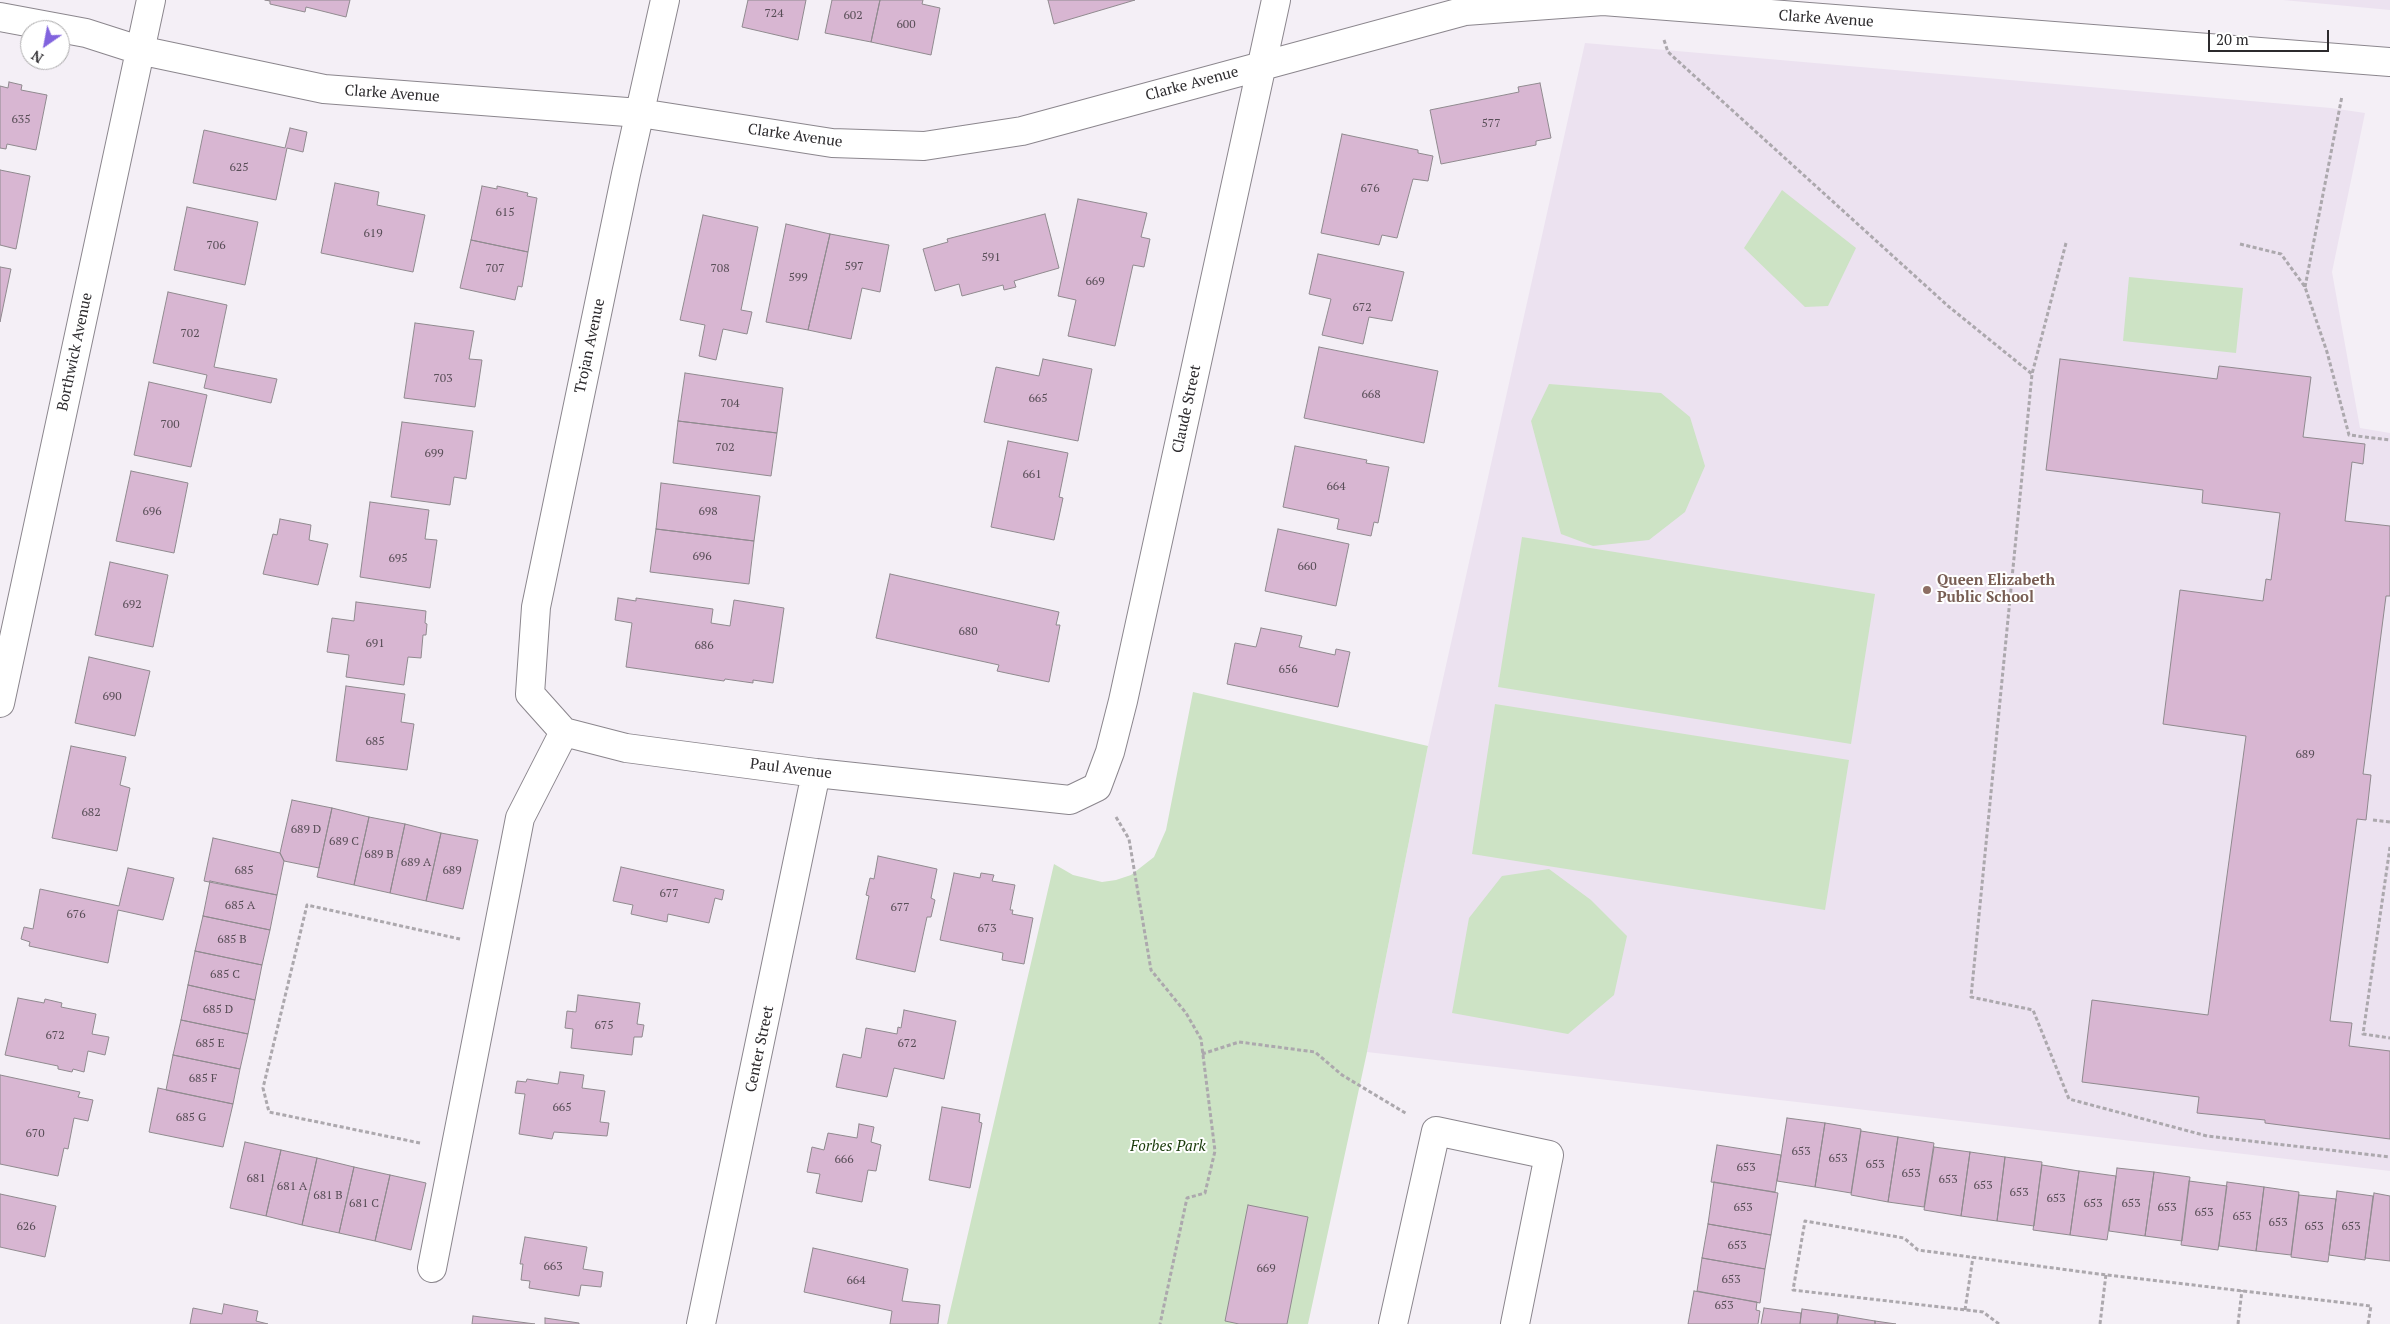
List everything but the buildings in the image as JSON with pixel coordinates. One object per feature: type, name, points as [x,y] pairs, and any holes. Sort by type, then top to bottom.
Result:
[{"type":"street","name":"Borthwick Avenue","points":[[0,703],[151,0]]},
{"type":"street","name":"Trojan Avenue","points":[[564,732],[530,694],[536,607],[626,174],[665,0]]},
{"type":"street","name":"Claude Street","points":[[1097,787],[1110,752],[1123,701],[1276,0]]},
{"type":"street","name":"Clarke Avenue","points":[[0,17],[86,33],[139,50],[324,89],[640,112],[832,143],[924,146],[1022,131],[1465,12],[1603,1],[2390,62]]},
{"type":"street","name":"Paul Avenue","points":[[564,732],[626,748],[816,773],[1070,800],[1097,787]]},
{"type":"street","points":[[432,1268],[520,818],[564,732]]},
{"type":"street","name":"Center Street","points":[[701,1324],[816,773]]},
{"type":"street","points":[[1393,1324],[1436,1131],[1549,1156],[1515,1324]]},
{"type":"path","points":[[1663,37],[1668,52],[1675,59],[1948,306],[2032,374]]},
{"type":"path","points":[[2305,287],[2342,96]]},
{"type":"path","points":[[2066,243],[2032,374],[1972,997],[2033,1010],[2069,1099],[2208,1136],[2390,1157]]},
{"type":"path","points":[[2240,244],[2281,254],[2305,287],[2327,352],[2349,434],[2390,440]]},
{"type":"path","points":[[1097,787],[1129,839],[1151,970],[1186,1014],[1201,1039],[1215,1151],[1205,1193],[1187,1198],[1160,1324]]},
{"type":"path","points":[[2373,820],[2390,822]]},
{"type":"path","points":[[2390,847],[2363,1034],[2390,1038]]},
{"type":"path","points":[[455,1150],[269,1112],[263,1088],[307,905],[494,948]]},
{"type":"path","points":[[1202,1054],[1239,1042],[1315,1052],[1342,1075],[1436,1131]]},
{"type":"path","points":[[1999,1324],[1983,1312],[1793,1290],[1805,1222],[1904,1238],[1918,1250],[2371,1306],[2368,1324]]},
{"type":"path","points":[[1965,1310],[1973,1256]]},
{"type":"path","points":[[2100,1324],[2106,1274]]},
{"type":"path","points":[[2238,1324],[2242,1290]]},
{"type":"shaded area","points":[[2283,0],[2390,0],[2390,10]]},
{"type":"shaded area","name":"Queen Elizabeth Public School","points":[[1585,43],[2331,108],[2365,113],[2332,272],[2360,428],[2390,433],[2390,1171],[1367,1052],[1428,746]]},
{"type":"green space","points":[[1782,190],[1856,248],[1828,306],[1805,307],[1744,248]]},
{"type":"green space","points":[[2129,277],[2243,288],[2236,353],[2123,341]]},
{"type":"green space","points":[[1549,384],[1661,393],[1690,417],[1705,466],[1685,512],[1649,540],[1593,546],[1561,534],[1531,421]]},
{"type":"green space","points":[[1522,537],[1875,594],[1851,744],[1498,687]]},
{"type":"green space","name":"Forbes Park","points":[[1193,692],[1428,746],[1367,1052],[1308,1324],[947,1324],[1054,864],[1073,875],[1102,882],[1131,875],[1154,857],[1166,830]]},
{"type":"green space","points":[[1495,704],[1849,760],[1825,910],[1472,854]]},
{"type":"green space","points":[[1549,869],[1591,900],[1627,936],[1614,995],[1568,1034],[1452,1013],[1469,918],[1502,876]]},
{"type":"place","name":"Queen Elizabeth Public School","points":[[1927,590]]}]
